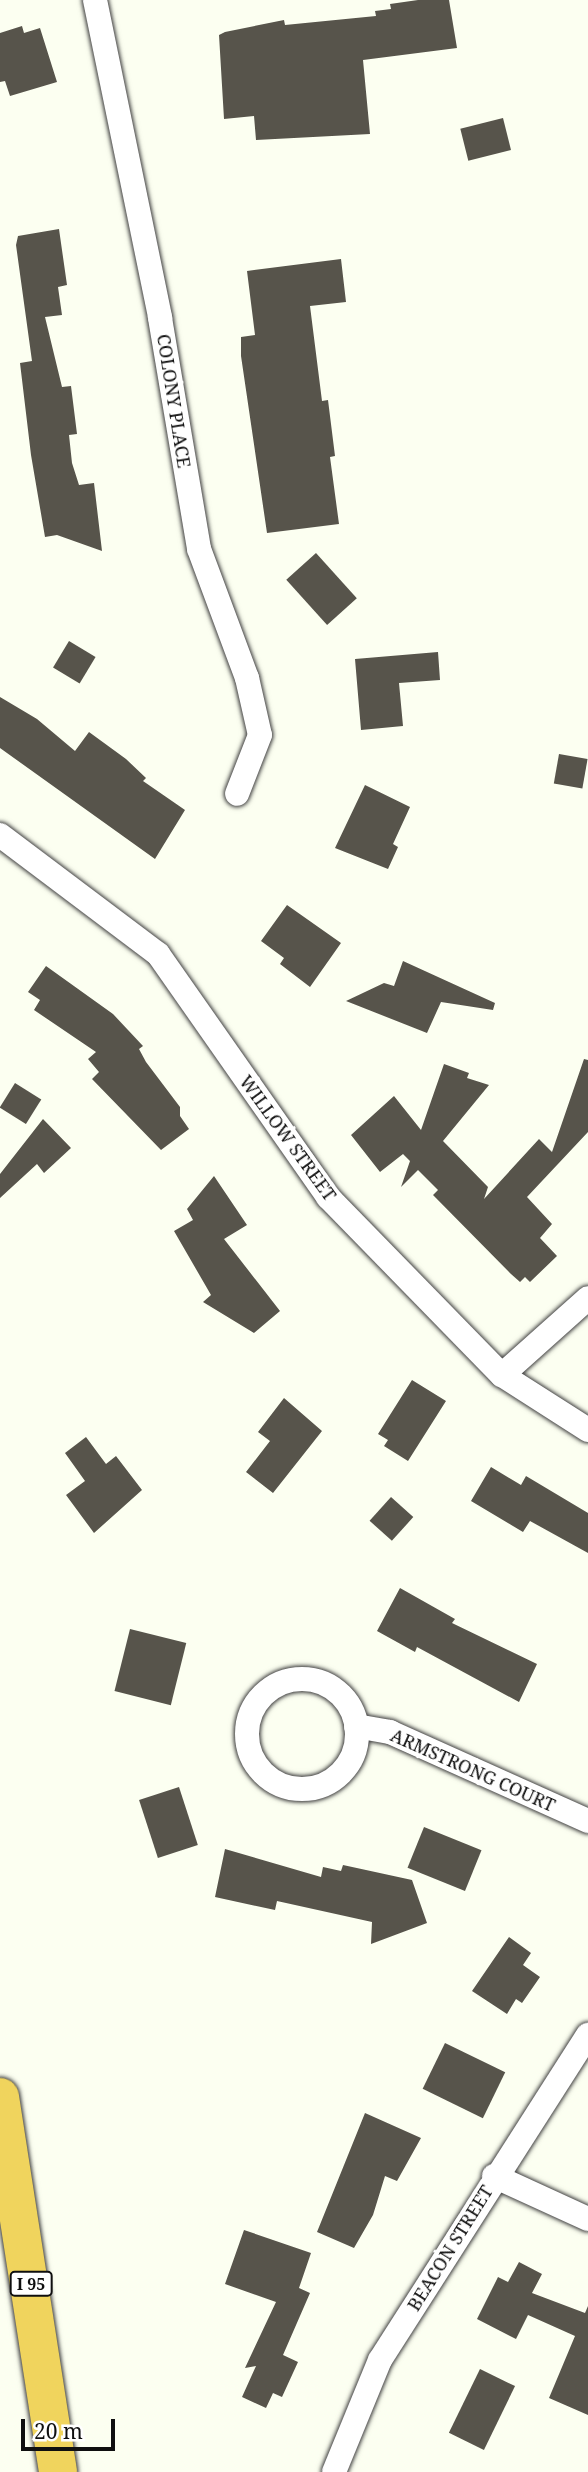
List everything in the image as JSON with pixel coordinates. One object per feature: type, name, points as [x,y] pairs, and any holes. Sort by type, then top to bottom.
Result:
[{"type":"highway","name":"I 95","points":[[0,2097],[58,2472]]},
{"type":"street","name":"COLONY PLACE","points":[[95,0],[160,318],[199,549],[247,677],[260,735],[237,794]]},
{"type":"street","name":"WILLOW STREET","points":[[0,835],[158,954],[328,1197],[502,1375],[588,1430]]},
{"type":"street","points":[[502,1375],[588,1298]]},
{"type":"street","points":[[295,1679],[316,1680],[335,1690],[349,1706],[356,1727],[354,1748],[345,1767],[329,1781],[309,1788],[288,1786],[268,1777],[254,1761],[247,1741],[249,1720],[258,1700],[274,1686],[295,1679]]},
{"type":"street","name":"ARMSTRONG COURT","points":[[356,1727],[390,1732],[588,1821]]},
{"type":"street","name":"BEACON STREET","points":[[334,2472],[380,2360],[494,2176],[588,2035]]},
{"type":"street","points":[[494,2176],[588,2219]]},
{"type":"building","points":[[449,0],[457,48],[363,60],[370,134],[256,140],[254,116],[224,119],[219,35],[284,20],[285,25],[376,16],[375,11],[391,9],[390,4]]},
{"type":"building","points":[[22,26],[24,33],[40,28],[57,82],[10,96],[5,81],[0,82],[0,33]]},
{"type":"building","points":[[503,118],[511,150],[468,161],[460,129]]},
{"type":"building","points":[[59,229],[67,285],[58,287],[62,315],[45,317],[62,387],[71,386],[77,434],[69,435],[72,463],[79,485],[94,483],[102,551],[57,535],[45,537],[31,455],[20,363],[32,361],[16,245],[18,236]]},
{"type":"building","points":[[341,259],[346,302],[310,306],[322,401],[328,400],[335,456],[330,457],[339,524],[267,533],[241,356],[241,337],[255,335],[247,271]]},
{"type":"building","points":[[316,553],[357,598],[327,625],[286,580]]},
{"type":"building","points":[[69,641],[96,657],[80,684],[53,668]]},
{"type":"building","points":[[438,652],[440,680],[399,683],[403,726],[361,730],[355,659]]},
{"type":"building","points":[[0,697],[37,719],[75,751],[89,732],[126,759],[146,778],[143,781],[185,810],[155,859],[0,748]]},
{"type":"building","points":[[559,754],[588,759],[582,789],[554,784]]},
{"type":"building","points":[[365,785],[410,807],[393,844],[398,847],[388,869],[335,848]]},
{"type":"building","points":[[287,905],[341,943],[310,987],[280,964],[284,958],[261,941]]},
{"type":"building","points":[[403,961],[495,1003],[493,1010],[441,1002],[427,1033],[346,1001],[384,983],[394,986]]},
{"type":"building","points":[[46,966],[113,1014],[143,1046],[139,1049],[146,1062],[180,1107],[180,1116],[189,1129],[161,1150],[92,1079],[99,1072],[88,1059],[96,1052],[34,1010],[40,1000],[28,992]]},
{"type":"building","points":[[584,1059],[588,1060],[588,1132],[527,1197],[552,1224],[540,1238],[557,1256],[530,1282],[525,1277],[520,1282],[511,1274],[433,1195],[438,1190],[418,1170],[401,1187],[410,1161],[403,1154],[380,1172],[351,1135],[394,1096],[421,1130],[444,1064],[469,1073],[467,1078],[489,1085],[443,1141],[488,1187],[484,1199],[539,1139],[552,1152]]},
{"type":"building","points":[[15,1083],[41,1099],[26,1124],[0,1108]]},
{"type":"building","points":[[43,1119],[71,1148],[44,1173],[37,1164],[0,1198],[0,1174]]},
{"type":"building","points":[[214,1176],[247,1225],[224,1239],[280,1311],[254,1333],[203,1302],[211,1295],[174,1231],[193,1220],[187,1209]]},
{"type":"building","points":[[412,1380],[446,1401],[408,1461],[384,1446],[388,1440],[378,1434]]},
{"type":"building","points":[[284,1398],[322,1431],[273,1493],[246,1472],[270,1441],[258,1432]]},
{"type":"building","points":[[86,1437],[106,1464],[116,1456],[142,1490],[94,1533],[66,1495],[85,1481],[65,1453]]},
{"type":"building","points":[[491,1467],[521,1485],[526,1476],[588,1513],[588,1553],[530,1521],[523,1532],[471,1501]]},
{"type":"building","points":[[391,1497],[413,1517],[392,1541],[370,1521]]},
{"type":"building","points":[[400,1588],[455,1619],[452,1623],[537,1664],[519,1702],[417,1647],[415,1652],[377,1631]]},
{"type":"building","points":[[130,1629],[186,1643],[171,1705],[115,1691]]},
{"type":"building","points":[[179,1787],[198,1845],[158,1858],[139,1800]]},
{"type":"building","points":[[424,1827],[481,1850],[465,1891],[408,1868]]},
{"type":"building","points":[[225,1849],[321,1877],[323,1867],[341,1871],[343,1865],[412,1880],[427,1923],[371,1944],[372,1922],[277,1901],[275,1910],[215,1897]]},
{"type":"building","points":[[509,1937],[531,1953],[523,1965],[540,1977],[522,2003],[516,1999],[507,2014],[472,1991]]},
{"type":"building","points":[[445,2043],[505,2072],[483,2118],[423,2089]]},
{"type":"building","points":[[365,2113],[421,2138],[397,2181],[385,2176],[373,2215],[354,2248],[317,2232]]},
{"type":"building","points":[[244,2230],[311,2253],[299,2288],[310,2293],[283,2355],[298,2362],[282,2397],[273,2393],[266,2408],[242,2397],[256,2366],[245,2368],[276,2302],[225,2284]]},
{"type":"building","points":[[519,2262],[542,2274],[532,2293],[585,2313],[588,2306],[588,2415],[549,2398],[575,2336],[528,2315],[516,2339],[477,2319],[498,2277],[508,2282]]},
{"type":"building","points":[[480,2369],[515,2386],[484,2450],[449,2433]]}]
